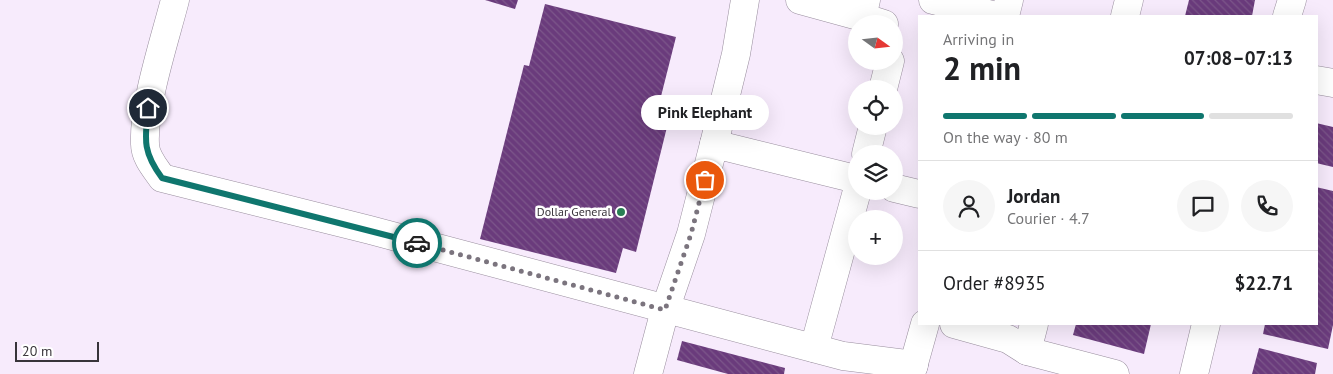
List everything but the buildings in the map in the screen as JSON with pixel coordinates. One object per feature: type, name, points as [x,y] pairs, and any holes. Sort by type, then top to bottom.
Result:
[{"type":"main road","points":[[175,0],[148,108],[145,145],[150,161],[162,178],[370,230],[843,356],[912,370],[925,325]]},
{"type":"main road","points":[[648,374],[665,310],[691,234],[736,54],[746,0]]},
{"type":"main road","points":[[800,0],[871,14]]},
{"type":"main road","points":[[934,0],[992,15]]},
{"type":"main road","points":[[1005,15],[1009,0]]},
{"type":"main road","points":[[1125,15],[1130,0]]},
{"type":"main road","points":[[1286,15],[1292,0]]},
{"type":"main road","points":[[1318,80],[1333,84]]},
{"type":"main road","points":[[714,144],[848,176]]},
{"type":"main road","points":[[903,190],[918,194]]},
{"type":"main road","points":[[814,348],[855,200]]},
{"type":"main road","points":[[958,325],[1008,339],[1027,351],[1115,374]]},
{"type":"main road","points":[[1027,351],[1034,325]]},
{"type":"main road","points":[[1194,374],[1206,325]]},
{"type":"way so far","points":[[417,243],[665,310],[691,234],[705,180]]},
{"type":"place","name":"Pink Elephant","points":[[705,180]]},
{"type":"place","name":"Dollar General","points":[[621,212]]},
{"type":"route","points":[[148,108],[145,145],[150,161],[162,178],[417,243]]}]
